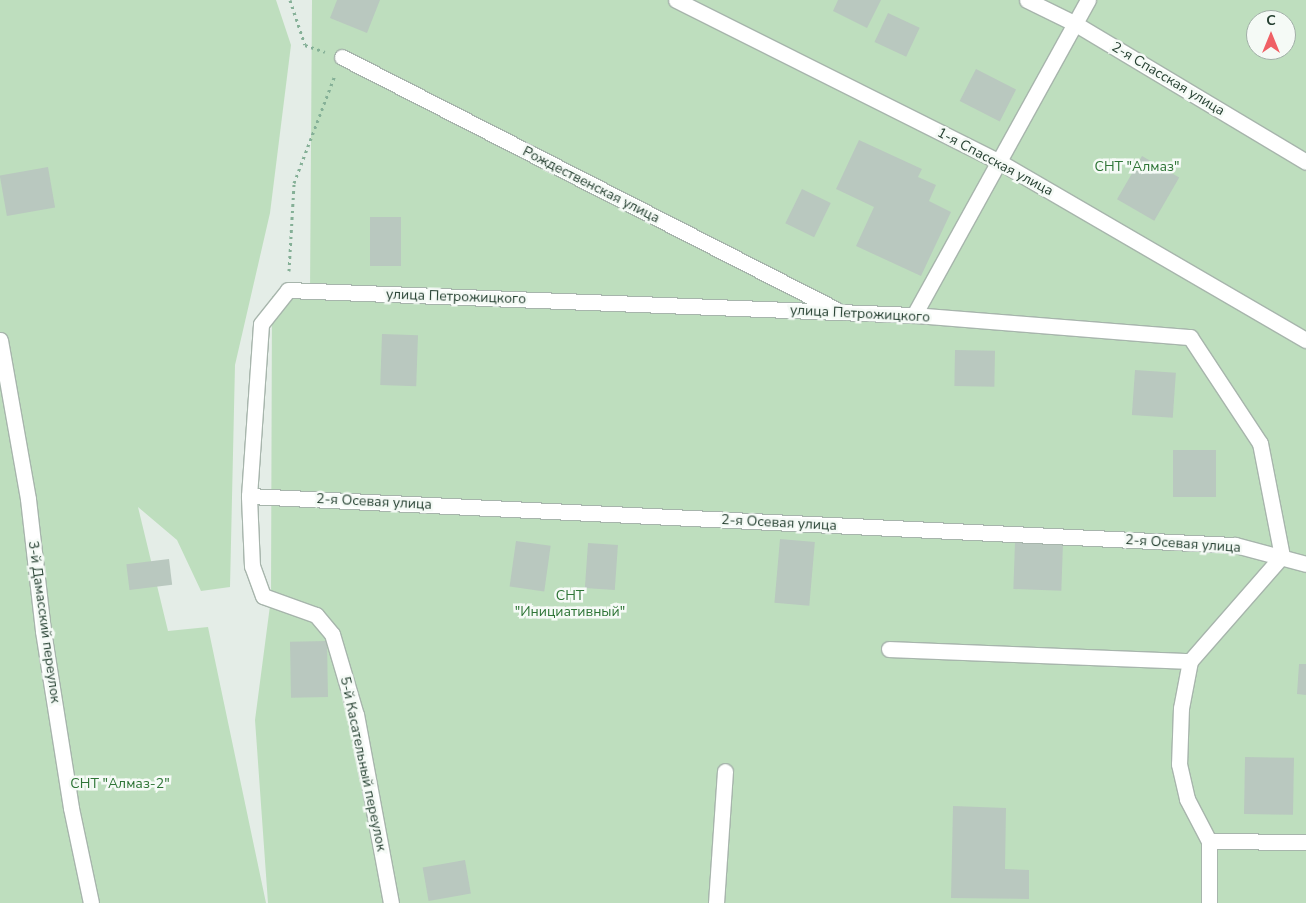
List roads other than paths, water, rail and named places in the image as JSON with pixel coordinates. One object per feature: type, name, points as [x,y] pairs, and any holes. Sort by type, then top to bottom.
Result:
[{"type":"street","name":"1-я Спасская улица","points":[[676,0],[998,161],[1306,340]]},
{"type":"street","name":"2-я Спасская улица","points":[[1027,0],[1074,23],[1306,162]]},
{"type":"street","points":[[914,315],[1088,0]]},
{"type":"street","name":"Рождественская улица","points":[[342,57],[841,312]]},
{"type":"street","name":"улица Петрожицкого","points":[[288,290],[914,315],[1190,337],[1260,443],[1282,556]]},
{"type":"street","name":"5-й Касательный переулок","points":[[288,290],[261,324],[249,496],[252,566],[263,596],[316,615],[332,634],[356,715],[391,903]]},
{"type":"street","name":"3-й Дамасский переулок","points":[[0,340],[28,499],[43,631],[70,798],[91,903]]},
{"type":"street","name":"2-я Осевая улица","points":[[249,496],[1234,545],[1282,556],[1306,564]]},
{"type":"street","points":[[1209,903],[1209,840],[1187,799],[1179,764],[1181,708],[1190,661],[1282,556]]},
{"type":"street","points":[[889,649],[1190,661]]},
{"type":"street","points":[[716,903],[725,771]]},
{"type":"street","points":[[1209,840],[1306,842]]},
{"type":"park label","name":"СНТ \"Алмаз\"","points":[[1137,167]]},
{"type":"park label","name":"СНТ \"Инициативный\"","points":[[570,604]]},
{"type":"park label","name":"СНТ \"Алмаз-2\"","points":[[120,784]]}]
